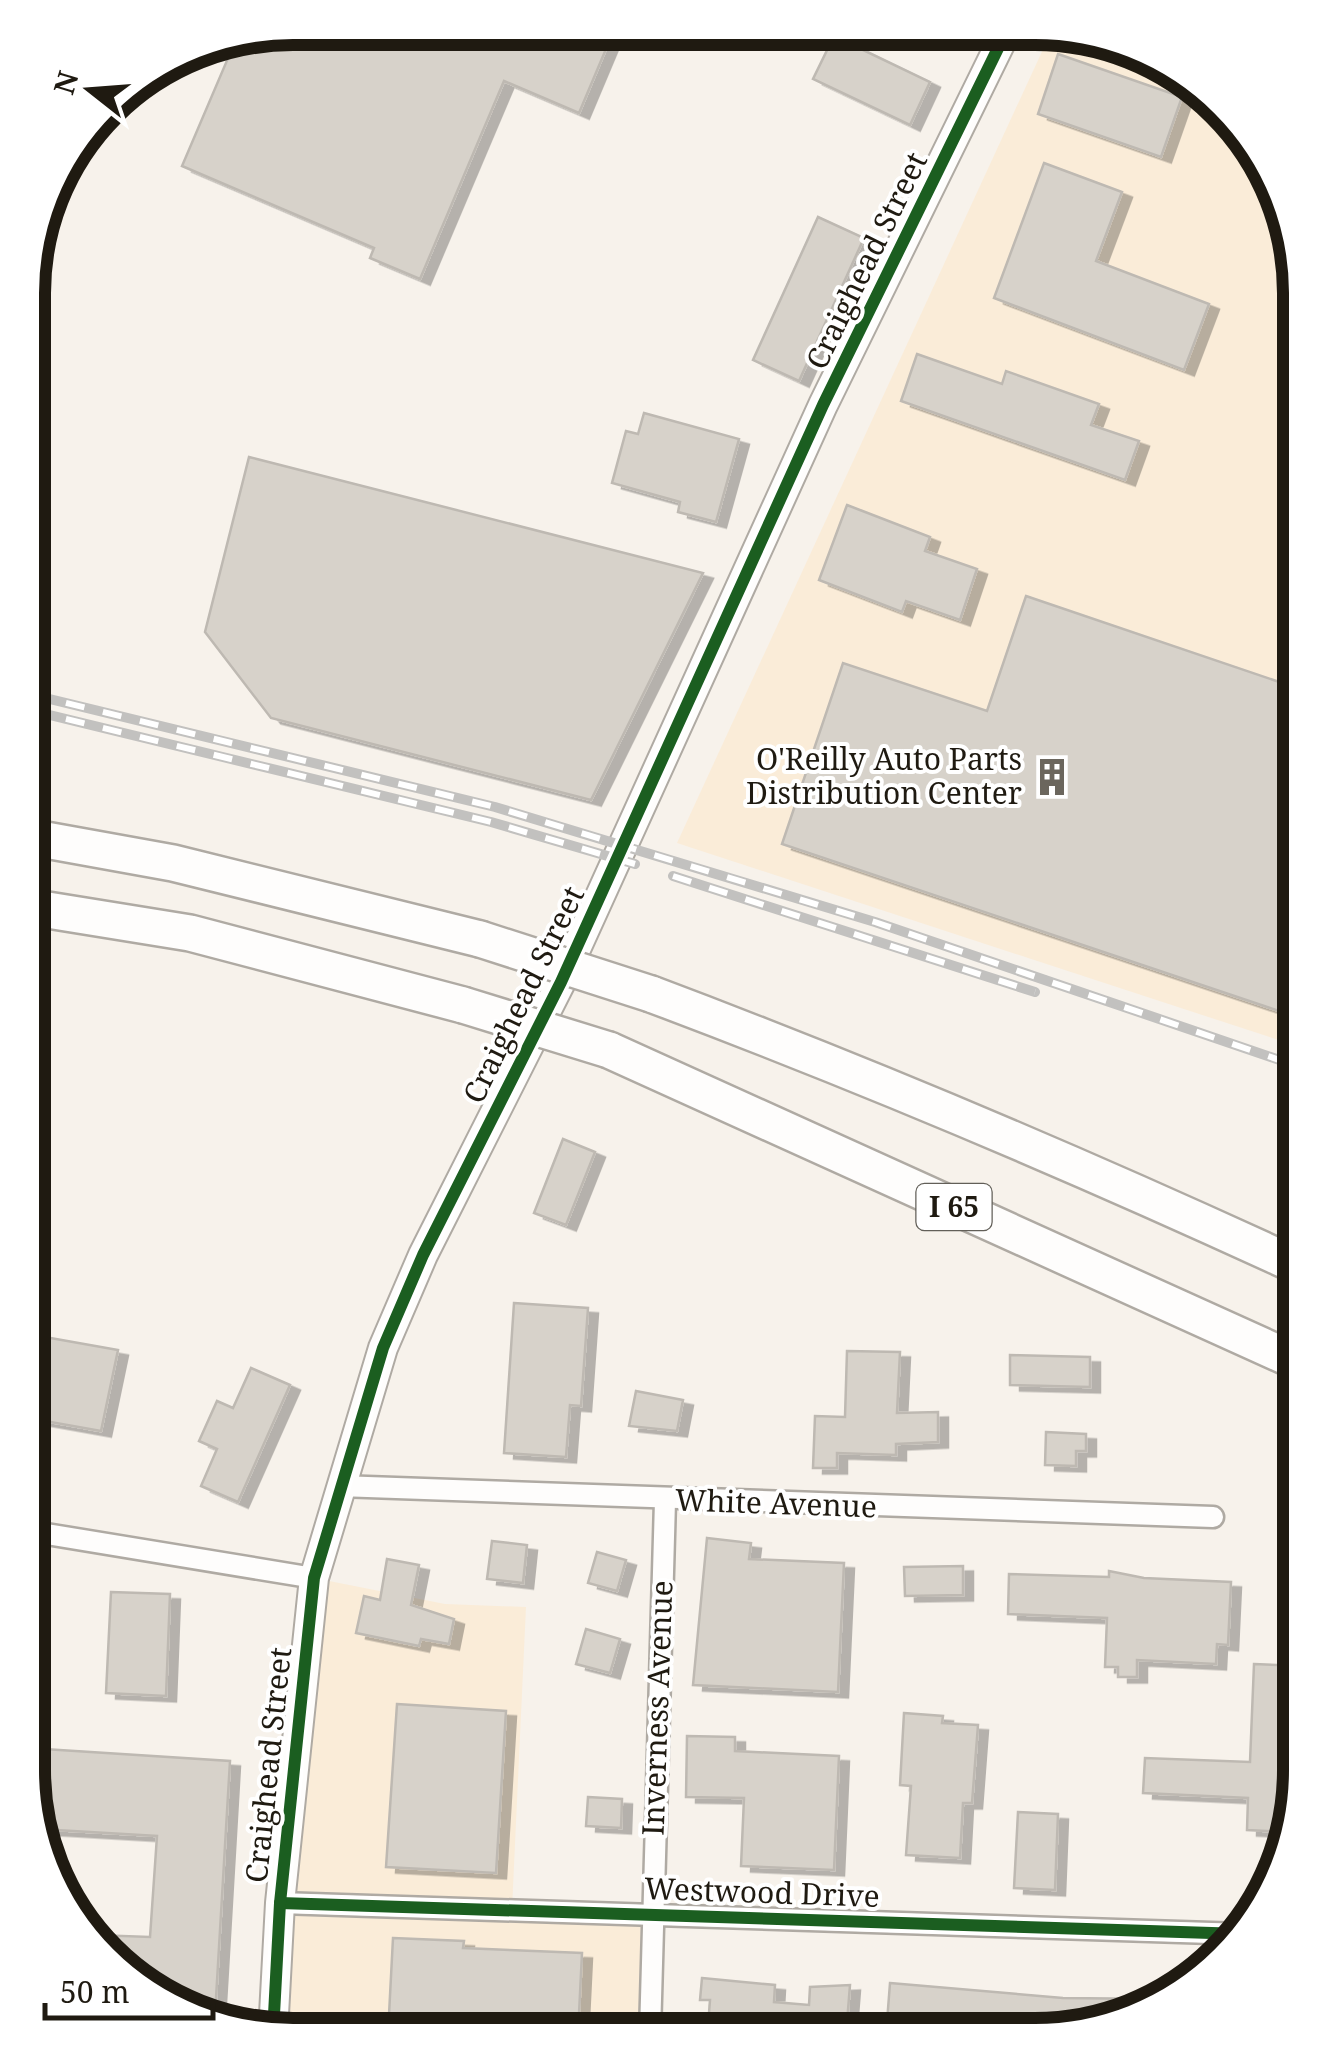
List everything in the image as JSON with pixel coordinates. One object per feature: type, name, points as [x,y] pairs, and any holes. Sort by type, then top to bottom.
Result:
[{"type":"highway","points":[[45,840],[173,863],[480,939],[651,994],[876,1079],[1101,1174],[1282,1259]]},
{"type":"highway","name":"I 65","points":[[45,910],[190,933],[463,1004],[608,1050],[1282,1356]]},
{"type":"street","name":"Craighead Street","points":[[274,2017],[280,1903],[314,1578],[383,1348],[423,1255],[561,982],[823,405],[1000,45]]},
{"type":"street","name":"White Avenue","points":[[339,1486],[665,1501],[1214,1517]]},
{"type":"street","name":"Inverness Avenue","points":[[650,2018],[665,1501]]},
{"type":"street","points":[[45,1534],[314,1578]]},
{"type":"street","name":"Westwood Drive","points":[[280,1903],[1221,1933]]},
{"type":"shaded area","points":[[1045,46],[1099,53],[1159,78],[1186,96],[1232,142],[1264,198],[1281,260],[1282,1041],[677,843]]},
{"type":"shaded area","points":[[314,1578],[445,1604],[526,1607],[512,1909],[651,1914],[650,2018],[274,2017]]},
{"type":"building","points":[[829,45],[853,45],[930,82],[910,125],[813,79]]},
{"type":"building","points":[[276,46],[607,46],[579,113],[504,81],[420,279],[370,258],[374,248],[182,166],[230,53]]},
{"type":"building","points":[[1058,54],[1182,97],[1161,157],[1038,114]]},
{"type":"building","points":[[1044,163],[1122,192],[1096,261],[1209,304],[1184,370],[994,298]]},
{"type":"building","points":[[818,217],[864,238],[799,381],[753,360]]},
{"type":"building","points":[[917,354],[1002,384],[1006,371],[1099,404],[1091,425],[1139,441],[1125,480],[901,401]]},
{"type":"building","points":[[644,413],[739,439],[716,522],[678,512],[680,502],[612,483],[626,431],[638,434]]},
{"type":"building","points":[[249,457],[703,573],[591,800],[271,718],[205,632]]},
{"type":"building","points":[[847,505],[930,537],[925,551],[977,569],[960,620],[906,601],[902,612],[819,580]]},
{"type":"building","name":"O'Reilly Auto Parts Distribution Center","points":[[1026,596],[1283,683],[1283,1012],[782,844],[843,663],[987,711]]},
{"type":"building","points":[[563,1139],[595,1152],[566,1225],[534,1213]]},
{"type":"building","points":[[514,1303],[588,1308],[581,1406],[570,1405],[566,1457],[504,1453]]},
{"type":"building","points":[[45,1337],[118,1350],[101,1431],[45,1421]]},
{"type":"building","points":[[847,1351],[900,1352],[897,1413],[938,1412],[938,1442],[896,1444],[896,1455],[837,1453],[837,1468],[813,1468],[815,1416],[845,1417]]},
{"type":"building","points":[[1010,1355],[1090,1357],[1090,1387],[1010,1385]]},
{"type":"building","points":[[251,1368],[290,1385],[238,1502],[201,1486],[217,1449],[199,1441],[217,1401],[233,1408]]},
{"type":"building","points":[[636,1391],[683,1400],[677,1431],[629,1426]]},
{"type":"building","points":[[1046,1432],[1086,1434],[1086,1451],[1076,1451],[1076,1466],[1045,1465]]},
{"type":"building","points":[[707,1538],[751,1543],[749,1559],[844,1563],[838,1692],[693,1685]]},
{"type":"building","points":[[492,1541],[527,1545],[523,1583],[487,1579]]},
{"type":"building","points":[[597,1552],[626,1560],[617,1591],[588,1583]]},
{"type":"building","points":[[387,1559],[419,1565],[411,1605],[454,1619],[449,1644],[421,1639],[419,1646],[356,1633],[364,1596],[380,1600]]},
{"type":"building","points":[[963,1566],[963,1595],[905,1596],[904,1567]]},
{"type":"building","points":[[1109,1571],[1144,1578],[1231,1582],[1228,1645],[1217,1644],[1216,1664],[1137,1660],[1137,1677],[1118,1677],[1118,1667],[1105,1667],[1107,1618],[1008,1614],[1009,1574],[1109,1577]]},
{"type":"building","points":[[111,1592],[170,1594],[166,1696],[106,1693]]},
{"type":"building","points":[[586,1629],[620,1639],[610,1673],[576,1664]]},
{"type":"building","points":[[1254,1664],[1282,1665],[1282,1787],[1275,1832],[1247,1830],[1248,1798],[1143,1793],[1145,1758],[1250,1762]]},
{"type":"building","points":[[397,1704],[506,1711],[496,1873],[386,1867]]},
{"type":"building","points":[[904,1713],[943,1716],[942,1723],[978,1725],[972,1803],[963,1803],[960,1858],[906,1855],[911,1786],[900,1785]]},
{"type":"building","points":[[687,1736],[735,1737],[735,1751],[839,1756],[834,1870],[741,1866],[744,1798],[686,1797]]},
{"type":"building","points":[[45,1749],[230,1761],[216,2005],[169,1985],[142,1967],[109,1935],[150,1937],[157,1836],[52,1830]]},
{"type":"building","points":[[588,1797],[622,1799],[621,1828],[586,1826]]},
{"type":"building","points":[[1018,1812],[1058,1814],[1055,1890],[1014,1888]]},
{"type":"building","points":[[393,1938],[464,1941],[463,1948],[582,1953],[579,2018],[389,2018]]},
{"type":"building","points":[[702,1978],[775,1985],[774,2002],[809,2005],[810,1987],[850,1985],[847,2018],[723,2018],[709,2013],[710,2000],[700,2000]]},
{"type":"building","points":[[890,1983],[1063,1998],[1131,1999],[1099,2010],[1052,2017],[887,2018]]},
{"type":"railway","points":[[45,698],[495,807],[875,922],[1282,1061]]},
{"type":"railway","points":[[45,714],[491,822],[635,864]]},
{"type":"railway","points":[[673,876],[1035,992]]},
{"type":"cycle path","points":[[274,2017],[280,1903],[314,1578],[383,1348],[423,1255],[561,982],[823,405],[1000,45]]},
{"type":"cycle path","points":[[280,1903],[1221,1933]]},
{"type":"place","name":"O'Reilly Auto Parts Distribution Center","points":[[1052,777]]}]
